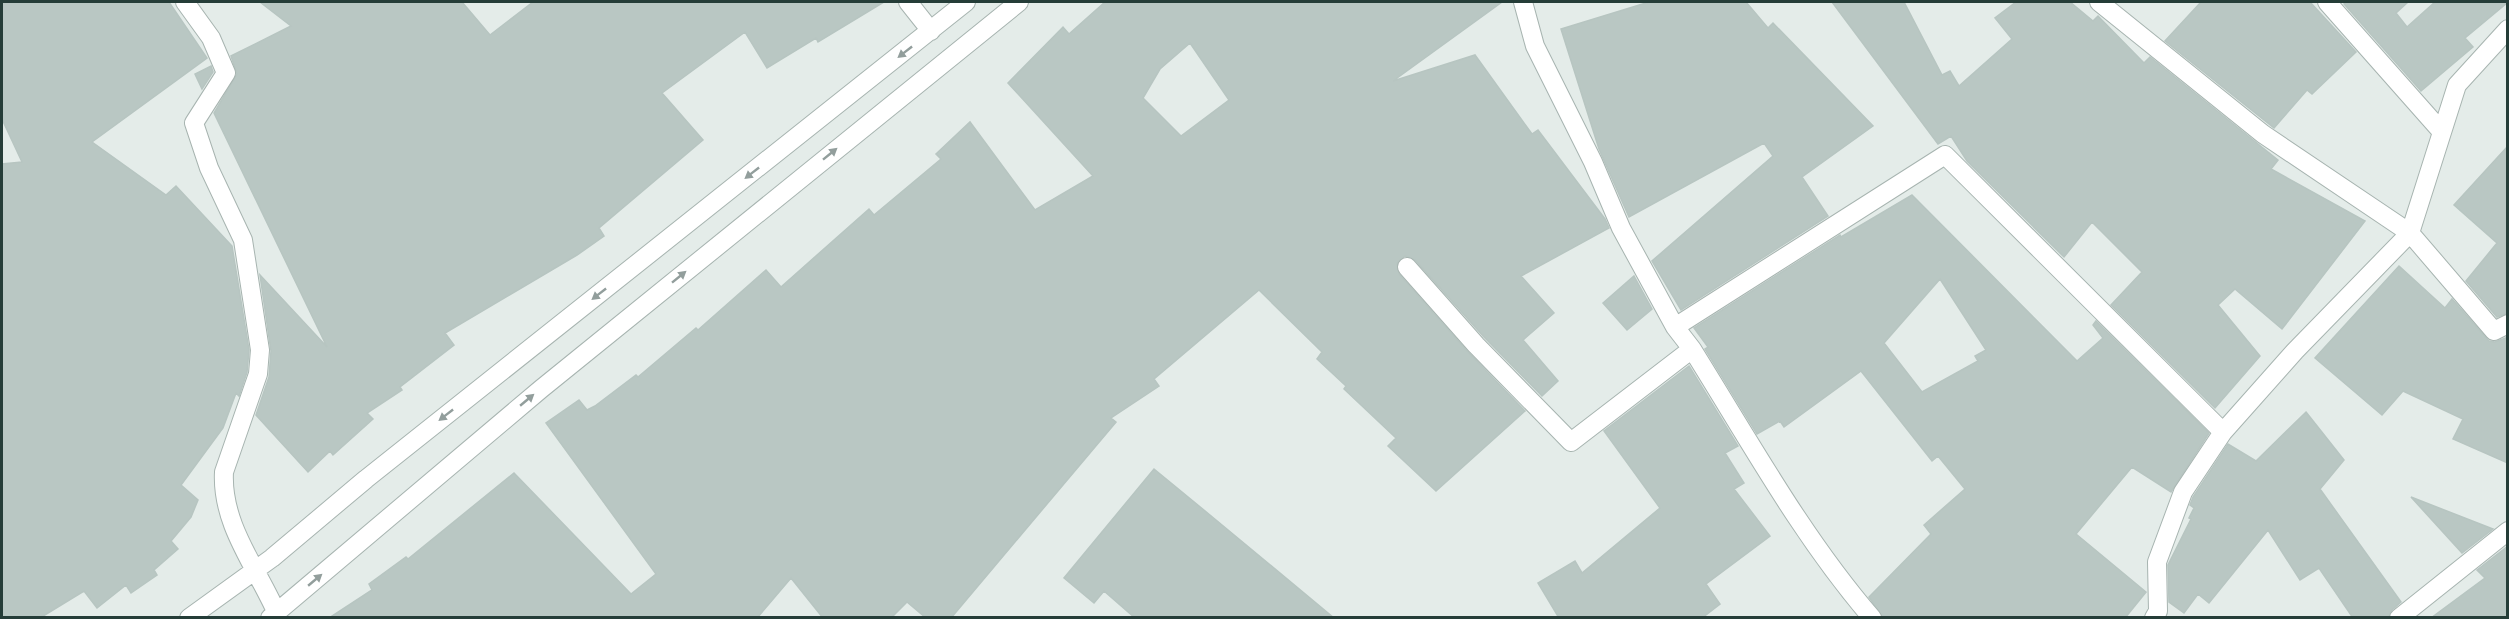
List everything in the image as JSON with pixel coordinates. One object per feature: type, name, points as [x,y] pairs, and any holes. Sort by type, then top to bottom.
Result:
[{"type":"street","points":[[185,2],[211,38],[226,73],[194,123],[209,168],[243,240],[260,351],[258,374],[224,472],[223,487],[227,508],[253,571],[275,616],[541,389],[1018,2]]},
{"type":"street","points":[[908,2],[931,31]]},
{"type":"street","points":[[189,618],[253,571],[966,2]]},
{"type":"street","points":[[1523,2],[1535,46],[1593,162],[1621,228],[1675,327],[1692,349],[1814,541],[1848,590],[1872,618]]},
{"type":"street","points":[[2099,2],[2263,134],[2410,233],[2494,331],[2508,324]]},
{"type":"street","points":[[2327,2],[2442,132]]},
{"type":"street","points":[[2154,618],[2158,610],[2157,561],[2184,492],[2223,432],[2295,351],[2410,233],[2457,85],[2508,30]]},
{"type":"street","points":[[1675,327],[1945,154],[2223,432]]},
{"type":"street","points":[[1407,267],[1476,345],[1571,441],[1692,349]]},
{"type":"street","points":[[2399,618],[2508,531]]},
{"type":"building","points":[[2,2],[169,2],[207,58],[92,142],[166,195],[176,186],[232,246],[249,350],[247,372],[239,396],[236,393],[223,428],[181,485],[198,500],[191,517],[171,541],[178,549],[154,570],[157,575],[131,593],[126,585],[97,608],[84,591],[40,618],[2,618],[2,164],[22,162],[2,119]]},
{"type":"building","points":[[260,2],[462,2],[490,35],[533,2],[884,2],[818,42],[816,38],[767,68],[745,32],[662,93],[703,140],[599,228],[604,236],[577,255],[445,333],[454,345],[400,387],[402,390],[367,413],[373,419],[333,455],[330,451],[308,472],[256,415],[269,377],[271,351],[260,275],[327,347],[214,113],[237,74],[231,56],[291,26]]},
{"type":"building","points":[[1105,2],[1502,2],[1393,81],[1475,55],[1532,134],[1538,130],[1605,219],[1609,228],[1521,276],[1554,313],[1523,340],[1558,381],[1542,396],[1484,337],[1415,260],[1405,256],[1397,263],[1399,274],[1468,352],[1525,411],[1436,491],[1388,446],[1396,438],[1344,389],[1346,386],[1317,359],[1322,352],[1259,290],[1154,379],[1159,386],[1111,418],[1116,422],[951,618],[926,618],[907,602],[891,618],[823,618],[791,578],[757,618],[329,618],[372,590],[369,584],[406,557],[408,559],[514,473],[631,594],[656,574],[546,423],[579,400],[587,410],[595,406],[636,375],[638,377],[696,328],[698,330],[766,270],[781,287],[869,209],[874,215],[941,159],[936,154],[970,122],[1035,210],[1093,176],[1008,83],[1063,27],[1069,34]],"holes":[[[1190,43],[1229,100],[1181,136],[1143,98],[1160,69]]]},
{"type":"building","points":[[1649,2],[1746,2],[1768,28],[1773,23],[1873,126],[1802,177],[1828,216],[1681,310],[1652,261],[1773,156],[1764,143],[1629,217],[1599,149],[1561,29]]},
{"type":"building","points":[[1832,2],[1904,2],[1942,75],[1950,71],[1959,86],[2012,39],[1995,18],[2016,2],[2070,2],[2093,21],[2098,16],[2144,63],[2150,57],[2278,160],[2271,169],[2365,221],[2282,329],[2235,289],[2218,305],[2260,356],[2215,408],[2111,305],[2142,272],[2092,222],[2064,257],[1967,161],[1951,136],[1938,144]]},
{"type":"building","points":[[2201,2],[2310,2],[2356,52],[2312,94],[2307,90],[2274,128],[2165,41]]},
{"type":"building","points":[[2345,2],[2408,2],[2396,13],[2407,27],[2435,2],[2508,2],[2465,38],[2473,47],[2421,91],[2344,4]]},
{"type":"building","points":[[211,66],[213,72],[202,89],[195,74]]},
{"type":"building","points":[[2508,146],[2508,313],[2497,317],[2466,281],[2497,243],[2454,205]]},
{"type":"building","points":[[1912,195],[2077,361],[2103,338],[2093,325],[2096,321],[2209,433],[2171,492],[2132,467],[2076,534],[2146,592],[2125,618],[1883,618],[1869,597],[1931,534],[1924,525],[1965,489],[1938,456],[1932,461],[1861,371],[1784,427],[1780,421],[1757,434],[1705,349],[1708,347],[1694,328],[1840,235],[1841,237]],"holes":[[[1940,279],[1986,350],[1975,356],[1978,361],[1922,392],[1884,343]]]},
{"type":"building","points":[[2399,266],[2445,308],[2452,299],[2489,341],[2495,342],[2508,337],[2508,463],[2453,439],[2463,419],[2403,391],[2382,415],[2315,358]]},
{"type":"building","points":[[1634,276],[1652,309],[1627,330],[1603,303]]},
{"type":"building","points":[[1689,366],[1738,446],[1725,453],[1744,483],[1734,489],[1770,536],[1706,584],[1720,604],[1702,618],[1559,618],[1538,583],[1575,561],[1582,573],[1660,508],[1604,431]]},
{"type":"building","points":[[2306,412],[2344,460],[2320,489],[2401,602],[2392,610],[2388,618],[2353,618],[2319,568],[2300,580],[2268,530],[2209,603],[2198,594],[2184,613],[2169,602],[2168,565],[2191,519],[2189,518],[2194,508],[2190,505],[2193,497],[2228,444],[2256,461]]},
{"type":"building","points":[[1154,469],[1334,618],[1135,618],[1104,591],[1094,603],[1064,578]]},
{"type":"building","points":[[2411,497],[2493,529],[2462,553]]},
{"type":"building","points":[[2508,546],[2508,618],[2431,618],[2485,578],[2477,570]]}]
